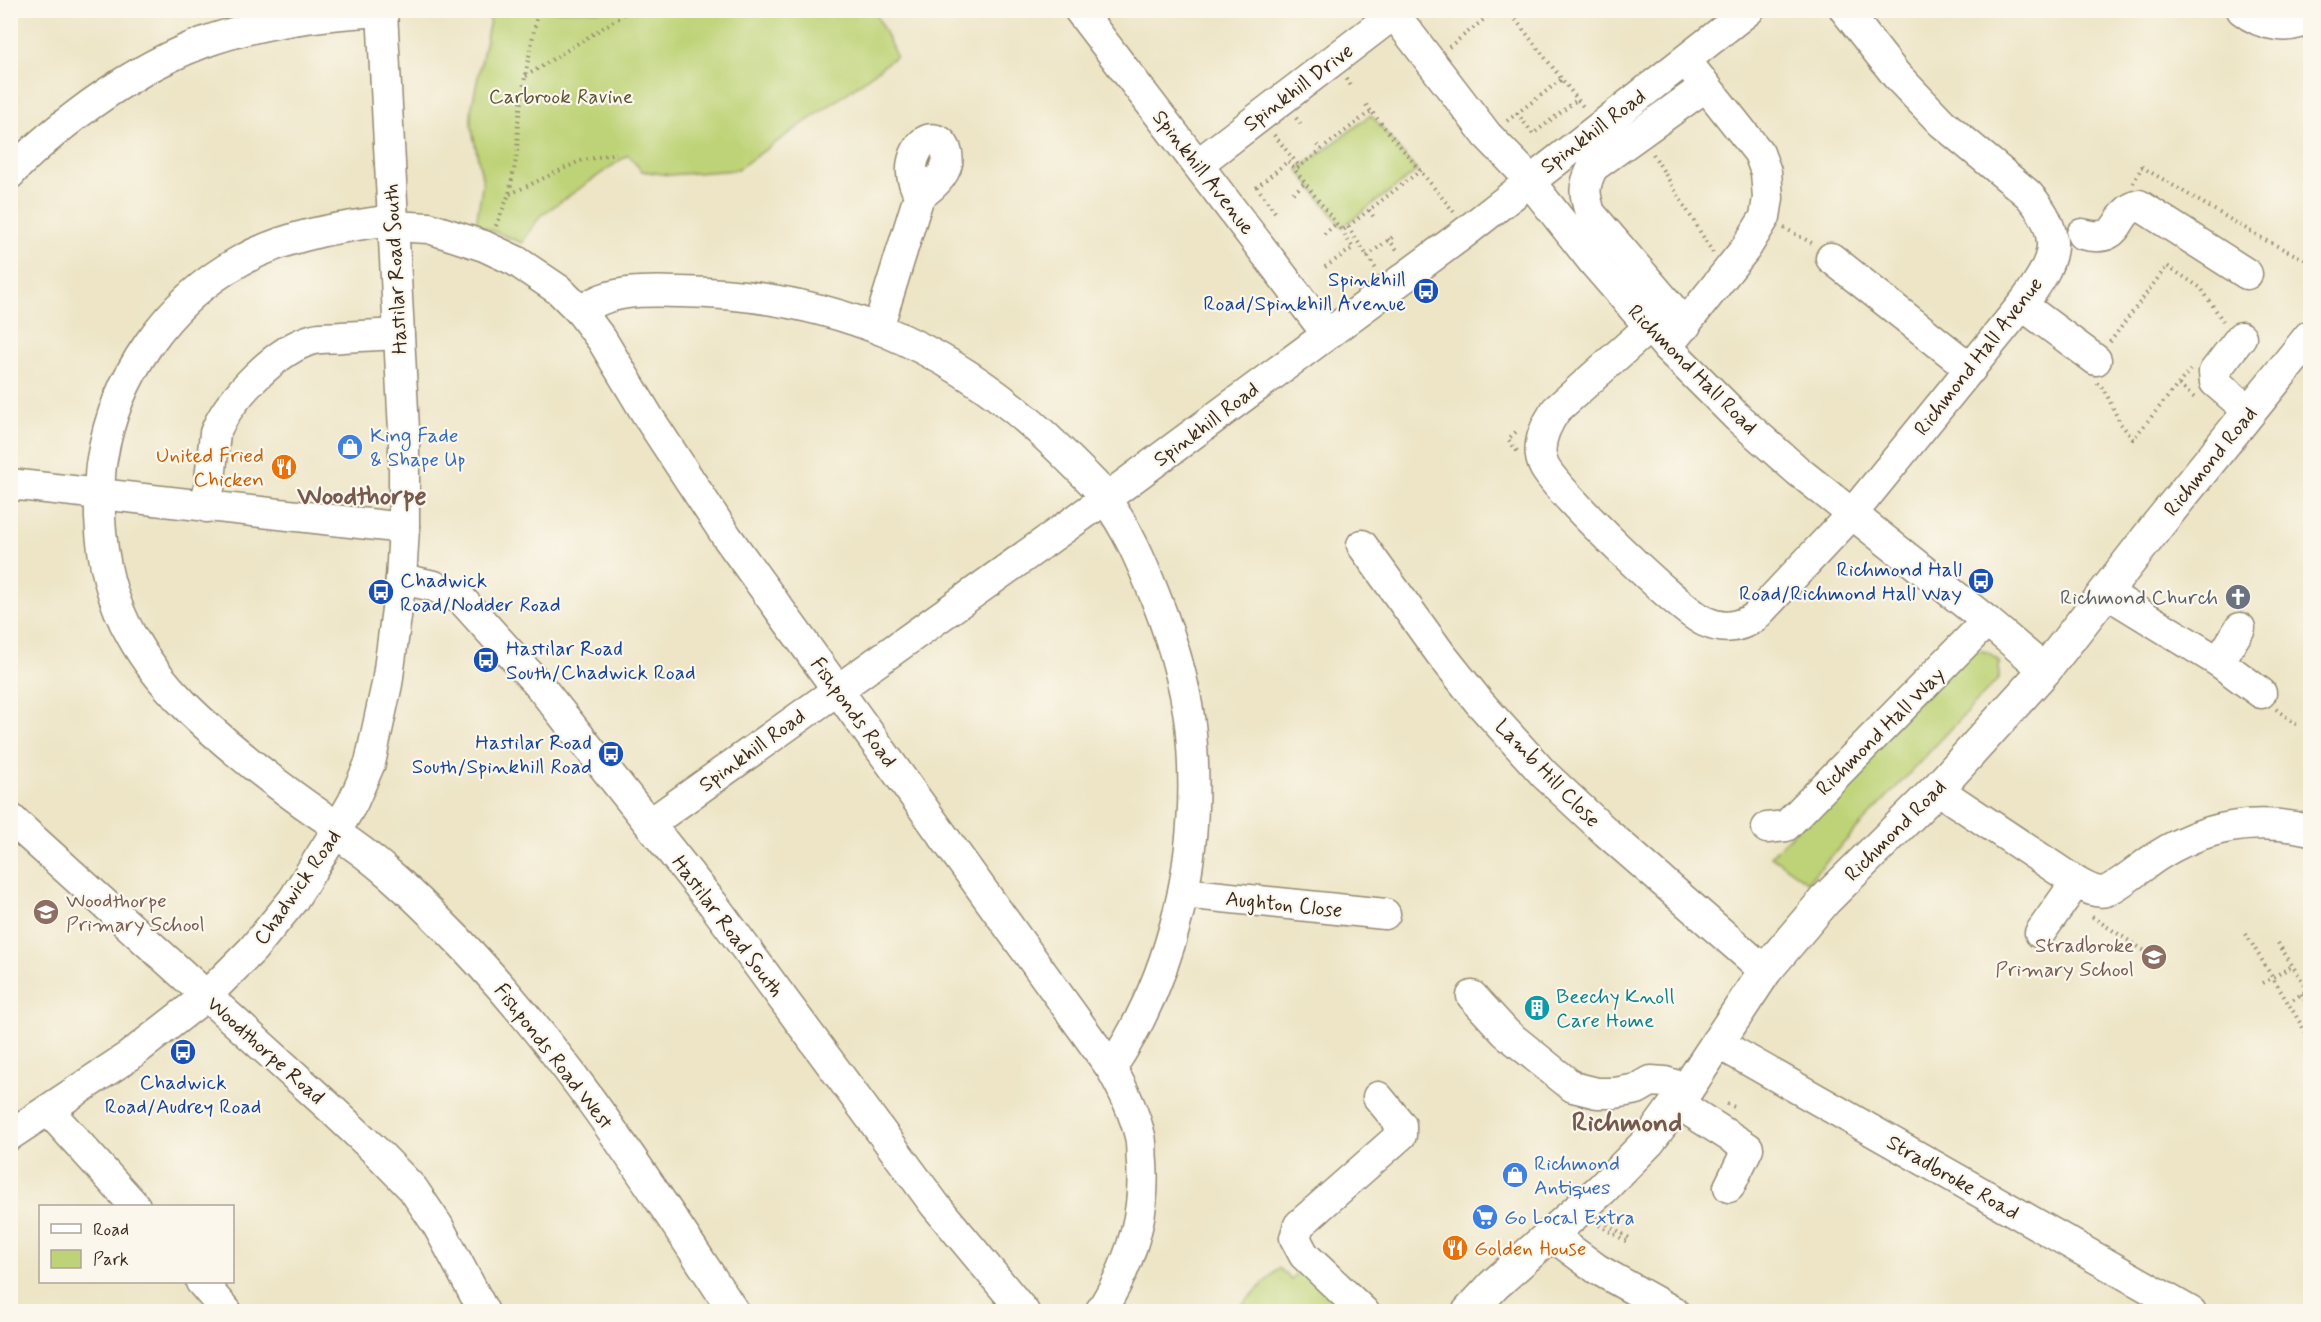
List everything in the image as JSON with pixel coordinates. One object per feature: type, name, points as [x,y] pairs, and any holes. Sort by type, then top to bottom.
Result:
[{"type":"main road","name":"Richmond Road","points":[[1482,1307],[1551,1235],[1602,1189],[1649,1141],[1682,1096],[1765,971],[1825,900],[1939,788],[2045,670],[2250,412],[2307,348]]},
{"type":"street","points":[[10,174],[54,132],[102,95],[202,43],[259,27],[303,18],[382,10]]},
{"type":"street","name":"Hastilar Road South","points":[[382,10],[404,430],[404,528]]},
{"type":"street","name":"Spinkhill Avenue","points":[[1079,10],[1328,334]]},
{"type":"street","name":"Spinkhill Road","points":[[651,823],[1106,499],[1462,234],[1749,10]]},
{"type":"street","name":"Richmond Hall Avenue","points":[[1657,338],[1556,410],[1547,423],[1542,438],[1541,454],[1544,466],[1558,486],[1635,563],[1694,616],[1722,627],[1739,627],[1754,618],[1852,514],[1971,369],[2041,279],[2050,261],[2052,241],[2045,215],[2028,194],[1942,123],[1896,75],[1845,10]]},
{"type":"street","points":[[2242,10],[2261,22],[2275,25],[2291,25],[2310,17]]},
{"type":"street","name":"Spinkhill Drive","points":[[1198,164],[1397,12]]},
{"type":"street","name":"Richmond Hall Road","points":[[1397,12],[1431,62],[1487,135],[1529,180],[1594,264],[1657,338],[1738,418],[1852,514],[2045,670]]},
{"type":"street","points":[[1657,338],[1686,325],[1746,248],[1765,217],[1768,198],[1766,172],[1759,153],[1686,61]]},
{"type":"street","points":[[1686,325],[1590,213],[1585,196],[1586,182],[1593,168],[1706,86]]},
{"type":"street","points":[[878,328],[919,196]]},
{"type":"street","points":[[2082,234],[2099,238],[2107,235],[2132,206],[2139,204],[2247,274]]},
{"type":"street","name":"Fishponds Road","points":[[392,223],[429,228],[484,246],[516,261],[550,284],[581,312],[602,339],[649,417],[727,537],[1111,1068],[1126,1096],[1140,1137],[1143,1184],[1138,1225],[1127,1263],[1100,1311]]},
{"type":"street","name":"Fishponds Road West","points":[[392,223],[323,230],[290,240],[240,260],[182,303],[156,334],[129,377],[112,419],[104,448],[99,494],[101,538],[110,586],[131,636],[157,674],[183,705],[223,742],[337,830],[408,890],[516,1003],[628,1150],[734,1311]]},
{"type":"street","points":[[1823,252],[1971,369]]},
{"type":"street","points":[[581,312],[605,296],[672,292],[727,292],[788,302],[878,328],[935,354],[976,379],[1029,420],[1106,499],[1140,558],[1164,619],[1186,698],[1192,746],[1193,810],[1191,850],[1169,947],[1150,998],[1130,1039],[1111,1068]]},
{"type":"street","points":[[2022,305],[2096,360]]},
{"type":"street","points":[[207,507],[215,433],[219,422],[245,388],[267,367],[297,345],[316,339],[398,334]]},
{"type":"street","points":[[2241,337],[2214,372],[2215,382],[2250,412]]},
{"type":"street","points":[[10,484],[404,528]]},
{"type":"street","name":"Chadwick Road","points":[[10,1135],[129,1056],[206,996],[252,950],[292,900],[337,830],[362,783],[378,735],[387,684],[404,528]]},
{"type":"street","name":"Lamb Hill Close","points":[[1362,545],[1440,653],[1479,702],[1544,774],[1606,832],[1765,971]]},
{"type":"street","name":"Hastilar Road South","points":[[400,579],[443,589],[472,609],[538,684],[651,823],[713,904],[935,1205],[1024,1311]]},
{"type":"street","points":[[2105,592],[2219,662],[2268,701]]},
{"type":"street","name":"Richmond Hall Way","points":[[1767,828],[1786,826],[1987,621]]},
{"type":"street","points":[[2219,662],[2240,628]]},
{"type":"street","points":[[1939,788],[1953,800],[2076,882],[2094,891],[2106,891],[2192,836],[2218,828],[2276,825],[2310,830]]},
{"type":"street","name":"Woodthorpe Road","points":[[10,818],[327,1105],[412,1189],[438,1226],[484,1311]]},
{"type":"street","points":[[2040,933],[2076,882]]},
{"type":"street","name":"Aughton Close","points":[[1183,893],[1385,914]]},
{"type":"street","points":[[1472,996],[1506,1033],[1573,1087],[1597,1093],[1615,1093],[1637,1089],[1651,1081],[1658,1082],[1682,1096],[1748,1148],[1729,1187]]},
{"type":"street","name":"Stradbroke Road","points":[[1716,1042],[2191,1311]]},
{"type":"street","points":[[1364,1311],[1304,1255],[1295,1238],[1299,1225],[1401,1136],[1401,1125],[1378,1097]]},
{"type":"street","points":[[48,1110],[134,1205]]},
{"type":"street","points":[[1551,1235],[1597,1269],[1632,1302],[1674,1311]]},
{"type":"street","points":[[203,1283],[227,1311]]},
{"type":"path","points":[[493,232],[509,194],[517,155],[518,122],[538,10]]},
{"type":"path","points":[[525,77],[628,10]]},
{"type":"path","points":[[1431,62],[1496,10]]},
{"type":"path","points":[[1508,10],[1585,108]]},
{"type":"path","points":[[1511,118],[1561,80]]},
{"type":"path","points":[[1517,113],[1533,134],[1578,99]]},
{"type":"path","points":[[1366,105],[1456,216]]},
{"type":"path","points":[[1295,170],[1371,111]]},
{"type":"path","points":[[1268,127],[1299,166]]},
{"type":"path","points":[[1640,134],[1725,274]]},
{"type":"path","points":[[1317,145],[1321,150]]},
{"type":"path","points":[[509,194],[580,161],[616,153]]},
{"type":"path","points":[[1275,212],[1257,187],[1288,161],[1353,248],[1325,267]]},
{"type":"path","points":[[2142,167],[2265,240],[2310,262]]},
{"type":"path","points":[[1342,231],[1421,170]]},
{"type":"path","points":[[1293,193],[1305,183]]},
{"type":"path","points":[[1369,210],[1375,219]]},
{"type":"path","points":[[1324,234],[1336,224]]},
{"type":"path","points":[[1779,225],[1823,252]]},
{"type":"path","points":[[1348,227],[1380,275]]},
{"type":"path","points":[[1367,256],[1394,236]]},
{"type":"path","points":[[1388,239],[1403,258]]},
{"type":"path","points":[[2192,368],[2133,440],[2120,423],[2104,389],[2085,373],[2167,266],[2201,288],[2225,324],[2241,337]]},
{"type":"path","points":[[2268,701],[2297,725],[2296,728]]},
{"type":"path","points":[[2246,934],[2310,1039]]},
{"type":"path","points":[[2278,944],[2308,990],[2289,1002]]},
{"type":"path","points":[[2264,983],[2293,965]]},
{"type":"path","points":[[2301,994],[2310,1008]]},
{"type":"path","points":[[1600,1223],[1630,1241]]},
{"type":"path","points":[[1294,1311],[1309,1311]]},
{"type":"green space","name":"Carbrook Ravine","points":[[492,11],[875,11],[896,56],[846,94],[736,170],[669,175],[642,171],[628,155],[540,216],[522,243],[476,224],[483,182],[471,125],[471,110]]},
{"type":"green space","points":[[1371,115],[1417,171],[1342,227],[1298,170]]},
{"type":"green space","points":[[1973,650],[1988,652],[1999,661],[1999,678],[1807,882],[1771,856],[1941,677]]},
{"type":"green space","points":[[1279,1268],[1291,1279],[1300,1269],[1345,1312],[1235,1312]]},
{"type":"place","name":"Spinkhill Road/Spinkhill Avenue","points":[[1426,291]]},
{"type":"place","name":"King Fade & Shape Up","points":[[350,447]]},
{"type":"place","name":"United Fried Chicken","points":[[284,467]]},
{"type":"place","name":"Richmond Hall Road/Richmond Hall Way","points":[[1981,581]]},
{"type":"place","name":"Chadwick Road/Nodder Road","points":[[381,592]]},
{"type":"place","name":"Richmond Church","points":[[2238,597]]},
{"type":"place","name":"Hastilar Road South/Chadwick Road","points":[[486,660]]},
{"type":"place","name":"Hastilar Road South/Spinkhill Road","points":[[611,754]]},
{"type":"place","name":"Woodthorpe Primary School","points":[[46,912]]},
{"type":"place","name":"Stradbroke Primary School","points":[[2154,957]]},
{"type":"place","name":"Beechy Knoll Care Home","points":[[1537,1008]]},
{"type":"place","name":"Chadwick Road/Audrey Road","points":[[183,1052]]},
{"type":"place","name":"Richmond Antiques","points":[[1515,1175]]},
{"type":"place","name":"Go Local Extra","points":[[1485,1217]]},
{"type":"place","name":"Golden House","points":[[1455,1248]]},
{"type":"district","name":"Woodthorpe","points":[[362,495]]},
{"type":"district","name":"Richmond","points":[[1627,1122]]}]
